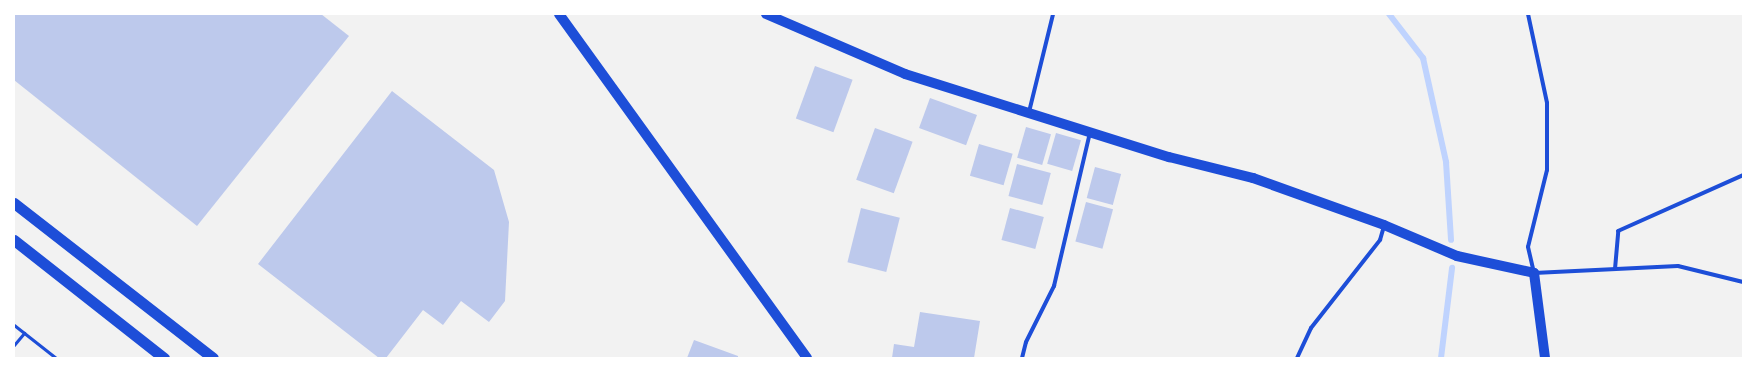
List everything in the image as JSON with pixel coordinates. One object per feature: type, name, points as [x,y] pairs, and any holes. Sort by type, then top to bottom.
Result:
[{"type":"highway","points":[[14,203],[212,358]]},
{"type":"highway","points":[[14,240],[164,358]]},
{"type":"main road","points":[[559,14],[807,358]]},
{"type":"main road","points":[[766,14],[905,74],[1169,157],[1253,178],[1384,225],[1457,256],[1534,273],[1545,358]]},
{"type":"street","points":[[1029,113],[1053,14]]},
{"type":"street","points":[[1528,14],[1547,103],[1547,170],[1528,248],[1534,273],[1678,266],[1743,282]]},
{"type":"street","points":[[1022,358],[1026,342],[1054,286],[1090,131]]},
{"type":"street","points":[[1615,269],[1618,232],[1743,175]]},
{"type":"street","points":[[1297,358],[1311,328],[1380,240],[1384,225]]},
{"type":"lane","points":[[14,324],[56,358]]},
{"type":"lane","points":[[14,346],[24,333]]},
{"type":"building","points":[[14,14],[321,14],[349,36],[197,226],[14,80]]},
{"type":"building","points":[[815,66],[853,80],[833,132],[796,119]]},
{"type":"building","points":[[392,91],[494,170],[509,222],[505,301],[489,322],[461,301],[443,325],[423,310],[386,358],[379,358],[258,264]]},
{"type":"building","points":[[930,98],[977,115],[966,145],[919,128]]},
{"type":"building","points":[[1026,127],[1051,134],[1042,165],[1017,158]]},
{"type":"building","points":[[875,128],[913,142],[894,193],[856,180]]},
{"type":"building","points":[[1056,133],[1081,140],[1072,171],[1047,164]]},
{"type":"building","points":[[979,144],[1013,154],[1004,185],[970,176]]},
{"type":"building","points":[[1017,164],[1051,173],[1042,205],[1008,196]]},
{"type":"building","points":[[1095,167],[1121,174],[1113,205],[1087,198]]},
{"type":"building","points":[[1086,202],[1113,209],[1102,249],[1075,242]]},
{"type":"building","points":[[861,208],[900,218],[886,272],[847,262]]},
{"type":"building","points":[[1010,208],[1044,217],[1035,249],[1001,240]]},
{"type":"building","points":[[920,312],[980,321],[974,358],[892,358],[894,344],[914,347]]},
{"type":"building","points":[[694,340],[738,356],[738,358],[687,358]]},
{"type":"waterway","points":[[1389,14],[1423,58],[1446,162],[1451,240]]},
{"type":"waterway","points":[[1441,358],[1452,268]]}]
